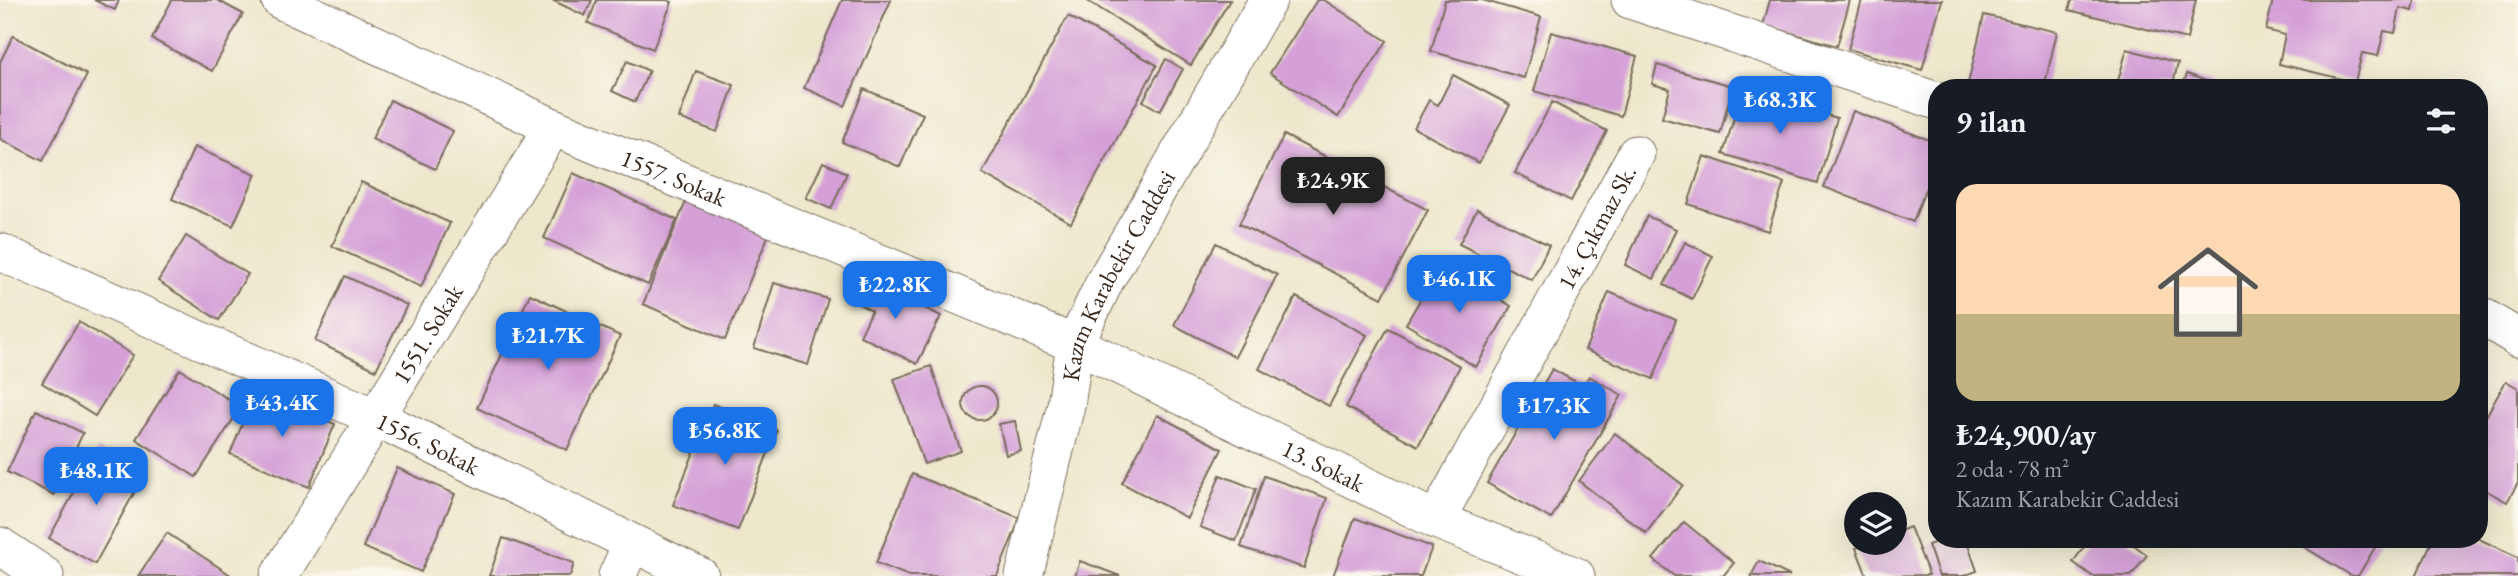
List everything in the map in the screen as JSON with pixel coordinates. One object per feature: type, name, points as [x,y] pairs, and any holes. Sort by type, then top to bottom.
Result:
[{"type":"street","name":"1557. Sokak","points":[[280,0],[553,127],[1075,344]]},
{"type":"street","name":"Kazım Karabekir Caddesi","points":[[1024,576],[1066,405],[1075,344],[1106,279],[1268,0]]},
{"type":"street","points":[[1630,0],[1928,98]]},
{"type":"street","name":"1551. Sokak","points":[[279,576],[553,127]]},
{"type":"street","name":"14. Çıkmaz Sk.","points":[[1436,520],[1636,154]]},
{"type":"street","name":"1556. Sokak","points":[[0,253],[377,418],[700,576]]},
{"type":"street","points":[[2488,320],[2518,338]]},
{"type":"street","name":"13. Sokak","points":[[1075,344],[1436,520],[1576,576]]},
{"type":"street","points":[[617,576],[632,543]]},
{"type":"street","points":[[0,546],[46,576]]},
{"type":"building","points":[[94,0],[119,0],[115,10]]},
{"type":"building","points":[[172,0],[217,0],[243,14],[212,71],[152,39]]},
{"type":"building","points":[[552,0],[592,0],[585,16]]},
{"type":"building","points":[[597,0],[672,2],[653,49],[588,23]]},
{"type":"building","points":[[842,0],[891,0],[845,106],[804,88]]},
{"type":"building","points":[[1086,0],[1230,0],[1191,65]]},
{"type":"building","points":[[1317,0],[1324,0],[1387,41],[1338,117],[1270,73]]},
{"type":"building","points":[[1445,0],[1482,0],[1541,17],[1524,78],[1431,51]]},
{"type":"building","points":[[1770,0],[1850,0],[1837,46],[1763,25]]},
{"type":"building","points":[[1862,0],[1942,0],[1922,70],[1848,49]]},
{"type":"building","points":[[2072,0],[2196,0],[2187,39],[2069,10]]},
{"type":"building","points":[[2273,0],[2415,0],[2413,11],[2400,8],[2395,33],[2384,31],[2378,56],[2362,53],[2356,79],[2342,79],[2279,64],[2285,35],[2266,30]]},
{"type":"building","points":[[1984,15],[2057,32],[2046,79],[1969,79]]},
{"type":"building","points":[[1068,16],[1157,65],[1071,223],[982,173]]},
{"type":"building","points":[[1551,32],[1637,56],[1621,116],[1534,91]]},
{"type":"building","points":[[13,36],[87,75],[43,161],[0,139],[0,62]]},
{"type":"building","points":[[2127,49],[2178,63],[2174,79],[2119,79]]},
{"type":"building","points":[[1166,59],[1183,69],[1160,111],[1143,101]]},
{"type":"building","points":[[627,61],[649,71],[635,102],[612,91]]},
{"type":"building","points":[[1657,65],[1733,86],[1720,134],[1662,118],[1670,89],[1652,84]]},
{"type":"building","points":[[696,71],[734,85],[717,132],[679,118]]},
{"type":"building","points":[[2187,74],[2201,79],[2185,79]]},
{"type":"building","points":[[1453,75],[1510,105],[1479,163],[1414,128],[1429,100],[1438,105]]},
{"type":"building","points":[[864,89],[923,114],[900,167],[842,142]]},
{"type":"building","points":[[1743,89],[1837,118],[1818,183],[1723,154]]},
{"type":"building","points":[[390,100],[453,131],[435,169],[372,139]]},
{"type":"building","points":[[1552,102],[1607,131],[1571,201],[1515,173]]},
{"type":"building","points":[[1853,111],[1928,140],[1928,182],[1913,222],[1824,187]]},
{"type":"building","points":[[1284,135],[1428,210],[1382,298],[1239,224]]},
{"type":"building","points":[[194,147],[256,174],[233,226],[172,199]]},
{"type":"building","points":[[1704,156],[1784,183],[1768,231],[1688,204]]},
{"type":"building","points":[[823,162],[847,173],[831,209],[806,198]]},
{"type":"building","points":[[573,173],[677,220],[648,285],[544,238]]},
{"type":"building","points":[[361,182],[450,223],[421,287],[332,246]]},
{"type":"building","points":[[690,192],[772,227],[725,340],[643,304]]},
{"type":"building","points":[[1477,209],[1549,245],[1532,280],[1459,244]]},
{"type":"building","points":[[1647,216],[1676,229],[1654,279],[1625,265]]},
{"type":"building","points":[[186,236],[248,274],[219,320],[158,281]]},
{"type":"building","points":[[1685,242],[1713,256],[1692,299],[1664,285]]},
{"type":"building","points":[[1216,243],[1277,275],[1235,357],[1174,325]]},
{"type":"building","points":[[1441,264],[1511,306],[1476,367],[1406,324]]},
{"type":"building","points":[[345,276],[407,305],[376,370],[315,341]]},
{"type":"building","points":[[862,277],[941,316],[917,364],[860,336],[872,311],[851,300]]},
{"type":"building","points":[[774,283],[828,299],[808,365],[754,348]]},
{"type":"building","points":[[1609,292],[1676,320],[1653,379],[1585,350]]},
{"type":"building","points":[[530,294],[620,336],[567,450],[477,408]]},
{"type":"building","points":[[1296,297],[1367,335],[1329,406],[1259,369]]},
{"type":"building","points":[[79,322],[133,355],[95,416],[42,383]]},
{"type":"building","points":[[1388,328],[1460,366],[1418,446],[1346,407]]},
{"type":"building","points":[[931,366],[961,451],[924,464],[894,379]]},
{"type":"building","points":[[180,369],[241,407],[196,477],[136,439]]},
{"type":"building","points":[[1552,369],[1583,386],[1589,376],[1622,395],[1551,519],[1487,483]]},
{"type":"building","points":[[2506,381],[2518,388],[2518,483],[2507,502],[2488,491],[2488,413]]},
{"type":"building","points":[[980,386],[992,391],[997,403],[992,415],[980,420],[968,415],[963,403],[968,391]]},
{"type":"building","points":[[256,391],[335,424],[309,487],[230,454]]},
{"type":"building","points":[[713,404],[777,430],[738,530],[673,505]]},
{"type":"building","points":[[36,410],[83,433],[54,495],[7,472]]},
{"type":"building","points":[[1157,415],[1222,449],[1187,518],[1122,483]]},
{"type":"building","points":[[1015,421],[1021,451],[1006,455],[999,424]]},
{"type":"building","points":[[1615,433],[1683,485],[1646,533],[1579,481]]},
{"type":"building","points":[[98,449],[144,475],[95,564],[49,538]]},
{"type":"building","points":[[397,468],[455,494],[421,572],[363,547]]},
{"type":"building","points":[[912,474],[1020,518],[997,576],[909,576],[876,563]]},
{"type":"building","points":[[1220,475],[1256,489],[1236,541],[1200,527]]},
{"type":"building","points":[[1264,476],[1327,498],[1304,568],[1241,547]]},
{"type":"building","points":[[1355,518],[1432,547],[1421,576],[1333,576]]},
{"type":"building","points":[[1684,522],[1734,563],[1723,576],[1674,576],[1653,559]]},
{"type":"building","points":[[1910,527],[1929,575],[1867,576],[1859,555],[1907,555],[1907,528]]},
{"type":"building","points":[[167,533],[232,576],[138,576]]},
{"type":"building","points":[[503,538],[574,563],[570,576],[489,576]]},
{"type":"building","points":[[2488,543],[2518,557],[2518,576],[2416,576],[2429,548],[2488,548]]},
{"type":"building","points":[[1929,548],[1969,548],[1977,571],[1963,576],[1939,576]]},
{"type":"building","points":[[2083,548],[2138,548],[2147,555],[2131,576],[2092,576],[2073,562]]},
{"type":"building","points":[[2306,548],[2375,548],[2358,576],[2352,576]]},
{"type":"building","points":[[1080,561],[1120,576],[1075,576]]},
{"type":"building","points":[[1759,561],[1790,576],[1751,576]]}]
